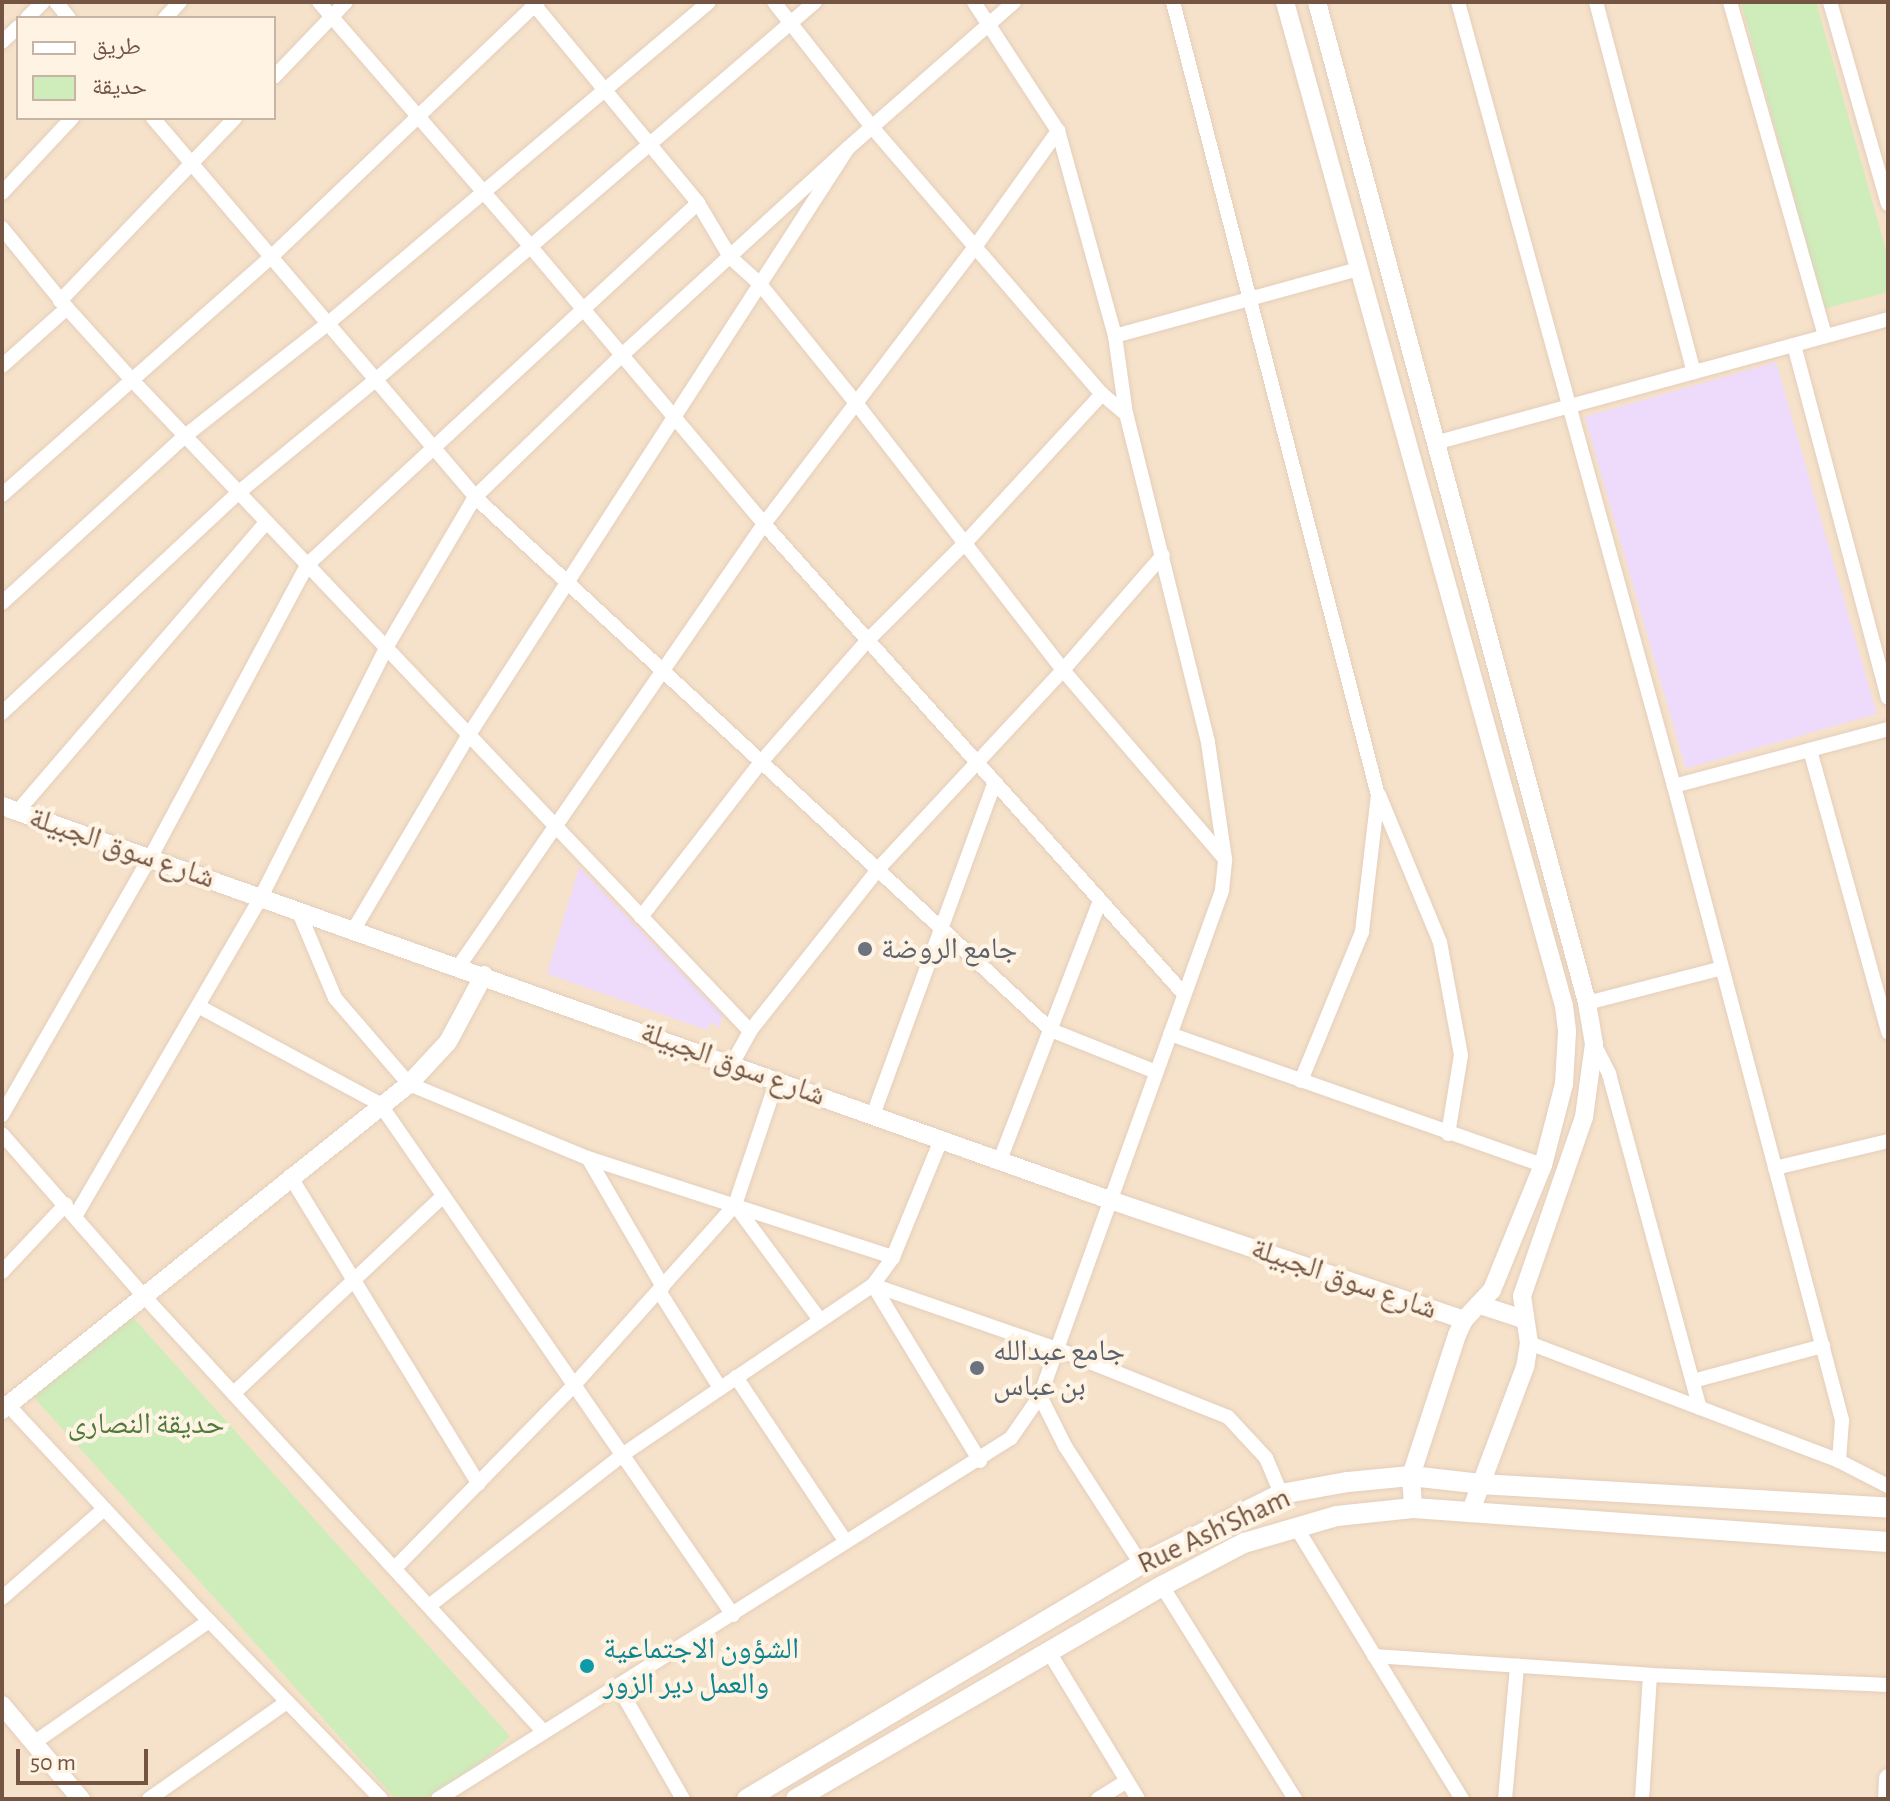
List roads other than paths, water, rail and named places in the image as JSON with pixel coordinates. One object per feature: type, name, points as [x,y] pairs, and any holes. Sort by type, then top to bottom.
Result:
[{"type":"main road","name":"Rue Ash'Sham","points":[[747,1799],[1141,1564],[1281,1494],[1348,1482],[1411,1476],[1481,1484],[1888,1504]]},
{"type":"main road","name":"Rue Ash'Sham","points":[[808,1796],[1162,1586],[1244,1543],[1337,1516],[1413,1508],[1888,1542]]},
{"type":"street","points":[[319,2],[764,524],[976,765],[1184,994]]},
{"type":"street","points":[[276,75],[346,2]]},
{"type":"street","points":[[2,603],[185,436],[326,325],[709,2]]},
{"type":"street","points":[[774,2],[788,24],[872,127],[1102,394],[1126,414]]},
{"type":"street","points":[[2,713],[238,493],[373,382],[815,2]]},
{"type":"street","points":[[438,1799],[980,1461],[1011,1438],[1040,1396],[1222,890],[1225,859],[1208,742],[1126,414],[1115,336],[1058,131],[974,2]]},
{"type":"street","points":[[2,1272],[71,1210],[198,1006],[261,897],[386,648],[475,497],[622,355],[848,148],[1014,2]]},
{"type":"street","points":[[1173,2],[1378,795],[1440,942],[1461,1055],[1448,1134]]},
{"type":"street","points":[[1285,2],[1564,1006],[1564,1084],[1543,1165],[1492,1290],[1464,1320],[1411,1476],[1413,1508]]},
{"type":"street","points":[[1317,2],[1587,1003],[1594,1044],[1609,1074],[1700,1408]]},
{"type":"street","points":[[1458,2],[1674,786],[1823,1346],[1842,1420],[1839,1461]]},
{"type":"street","points":[[1596,2],[1694,372]]},
{"type":"street","points":[[1730,2],[1825,336]]},
{"type":"street","points":[[1830,2],[1888,204]]},
{"type":"street","points":[[2,495],[270,258],[535,3],[698,203],[730,257],[760,284],[1063,670],[1225,859]]},
{"type":"street","points":[[2,193],[70,120]]},
{"type":"street","points":[[155,120],[373,382],[475,497],[1051,1030],[1156,1072]]},
{"type":"street","points":[[2,366],[233,120]]},
{"type":"street","points":[[459,966],[764,524],[975,247],[1058,131]]},
{"type":"street","points":[[354,929],[470,733],[848,148]]},
{"type":"street","points":[[2,1115],[150,858],[307,565],[698,203]]},
{"type":"street","points":[[4,235],[133,381],[750,1031]]},
{"type":"street","points":[[1115,336],[1358,269]]},
{"type":"street","points":[[1435,443],[1888,319]]},
{"type":"street","points":[[1794,345],[1888,698]]},
{"type":"street","points":[[641,917],[761,762],[867,641],[964,544],[1102,394]]},
{"type":"street","points":[[10,809],[266,522]]},
{"type":"street","points":[[732,1064],[750,1031],[879,868],[1063,670],[1163,555]]},
{"type":"street","points":[[1674,786],[1888,729]]},
{"type":"street","points":[[1810,750],[1888,1032]]},
{"type":"street","points":[[873,1115],[994,785]]},
{"type":"street","points":[[1301,1081],[1362,932],[1378,795]]},
{"type":"street","name":"شارع سوق الجبيلة","points":[[10,809],[459,966],[1110,1200],[1464,1320]]},
{"type":"street","points":[[1000,1160],[1100,901]]},
{"type":"street","points":[[298,910],[335,998],[409,1084],[588,1158],[893,1257]]},
{"type":"street","points":[[1587,1003],[1722,968]]},
{"type":"street","points":[[381,1799],[5,1407],[142,1294],[409,1084],[448,1042],[484,975]]},
{"type":"street","points":[[198,1006],[380,1104],[733,1615]]},
{"type":"street","points":[[1170,1034],[1543,1165]]},
{"type":"street","points":[[1470,1513],[1525,1367],[1529,1343],[1522,1296],[1584,1117],[1594,1044]]},
{"type":"street","points":[[395,1568],[574,1385],[735,1205],[777,1080]]},
{"type":"street","points":[[2,1134],[142,1294],[543,1731]]},
{"type":"street","points":[[429,1606],[622,1455],[873,1285],[893,1257],[941,1140]]},
{"type":"street","points":[[1775,1168],[1888,1141]]},
{"type":"street","points":[[588,1158],[720,1388]]},
{"type":"street","points":[[290,1176],[479,1484]]},
{"type":"street","points":[[235,1392],[443,1196]]},
{"type":"street","points":[[735,1205],[820,1320]]},
{"type":"street","points":[[873,1285],[1057,1349],[1228,1417],[1266,1458],[1281,1494]]},
{"type":"street","points":[[873,1285],[980,1461]]},
{"type":"street","points":[[1480,1305],[1523,1319]]},
{"type":"street","points":[[1529,1343],[1839,1461],[1888,1504]]},
{"type":"street","points":[[1693,1381],[1823,1346]]},
{"type":"street","points":[[736,1377],[846,1542]]},
{"type":"street","points":[[1040,1396],[1065,1446],[1141,1564]]},
{"type":"street","points":[[2,1598],[104,1509]]},
{"type":"street","points":[[1296,1527],[1462,1799]]},
{"type":"street","points":[[1162,1586],[1295,1799]]},
{"type":"street","points":[[35,1742],[209,1621]]},
{"type":"street","points":[[1049,1652],[1138,1799]]},
{"type":"street","points":[[1374,1656],[1650,1675],[1888,1685]]},
{"type":"street","points":[[1505,1799],[1517,1666]]},
{"type":"street","points":[[1650,1675],[1642,1798],[1658,1799]]},
{"type":"street","points":[[618,1686],[683,1799]]},
{"type":"street","points":[[149,1799],[287,1702]]},
{"type":"street","points":[[2,1705],[81,1799]]},
{"type":"street","points":[[1887,1799],[1888,1778]]},
{"type":"street","points":[[1098,1799],[1127,1781]]},
{"type":"place","name":"جامع الروضة","points":[[865,949]]},
{"type":"place","name":"جامع عبدالله بن عباس","points":[[977,1368]]},
{"type":"place","name":"الشؤون الاجتماعية والعمل دير الزور","points":[[587,1666]]},
{"type":"park label","name":"حديقة النصارى","points":[[146,1424]]}]
